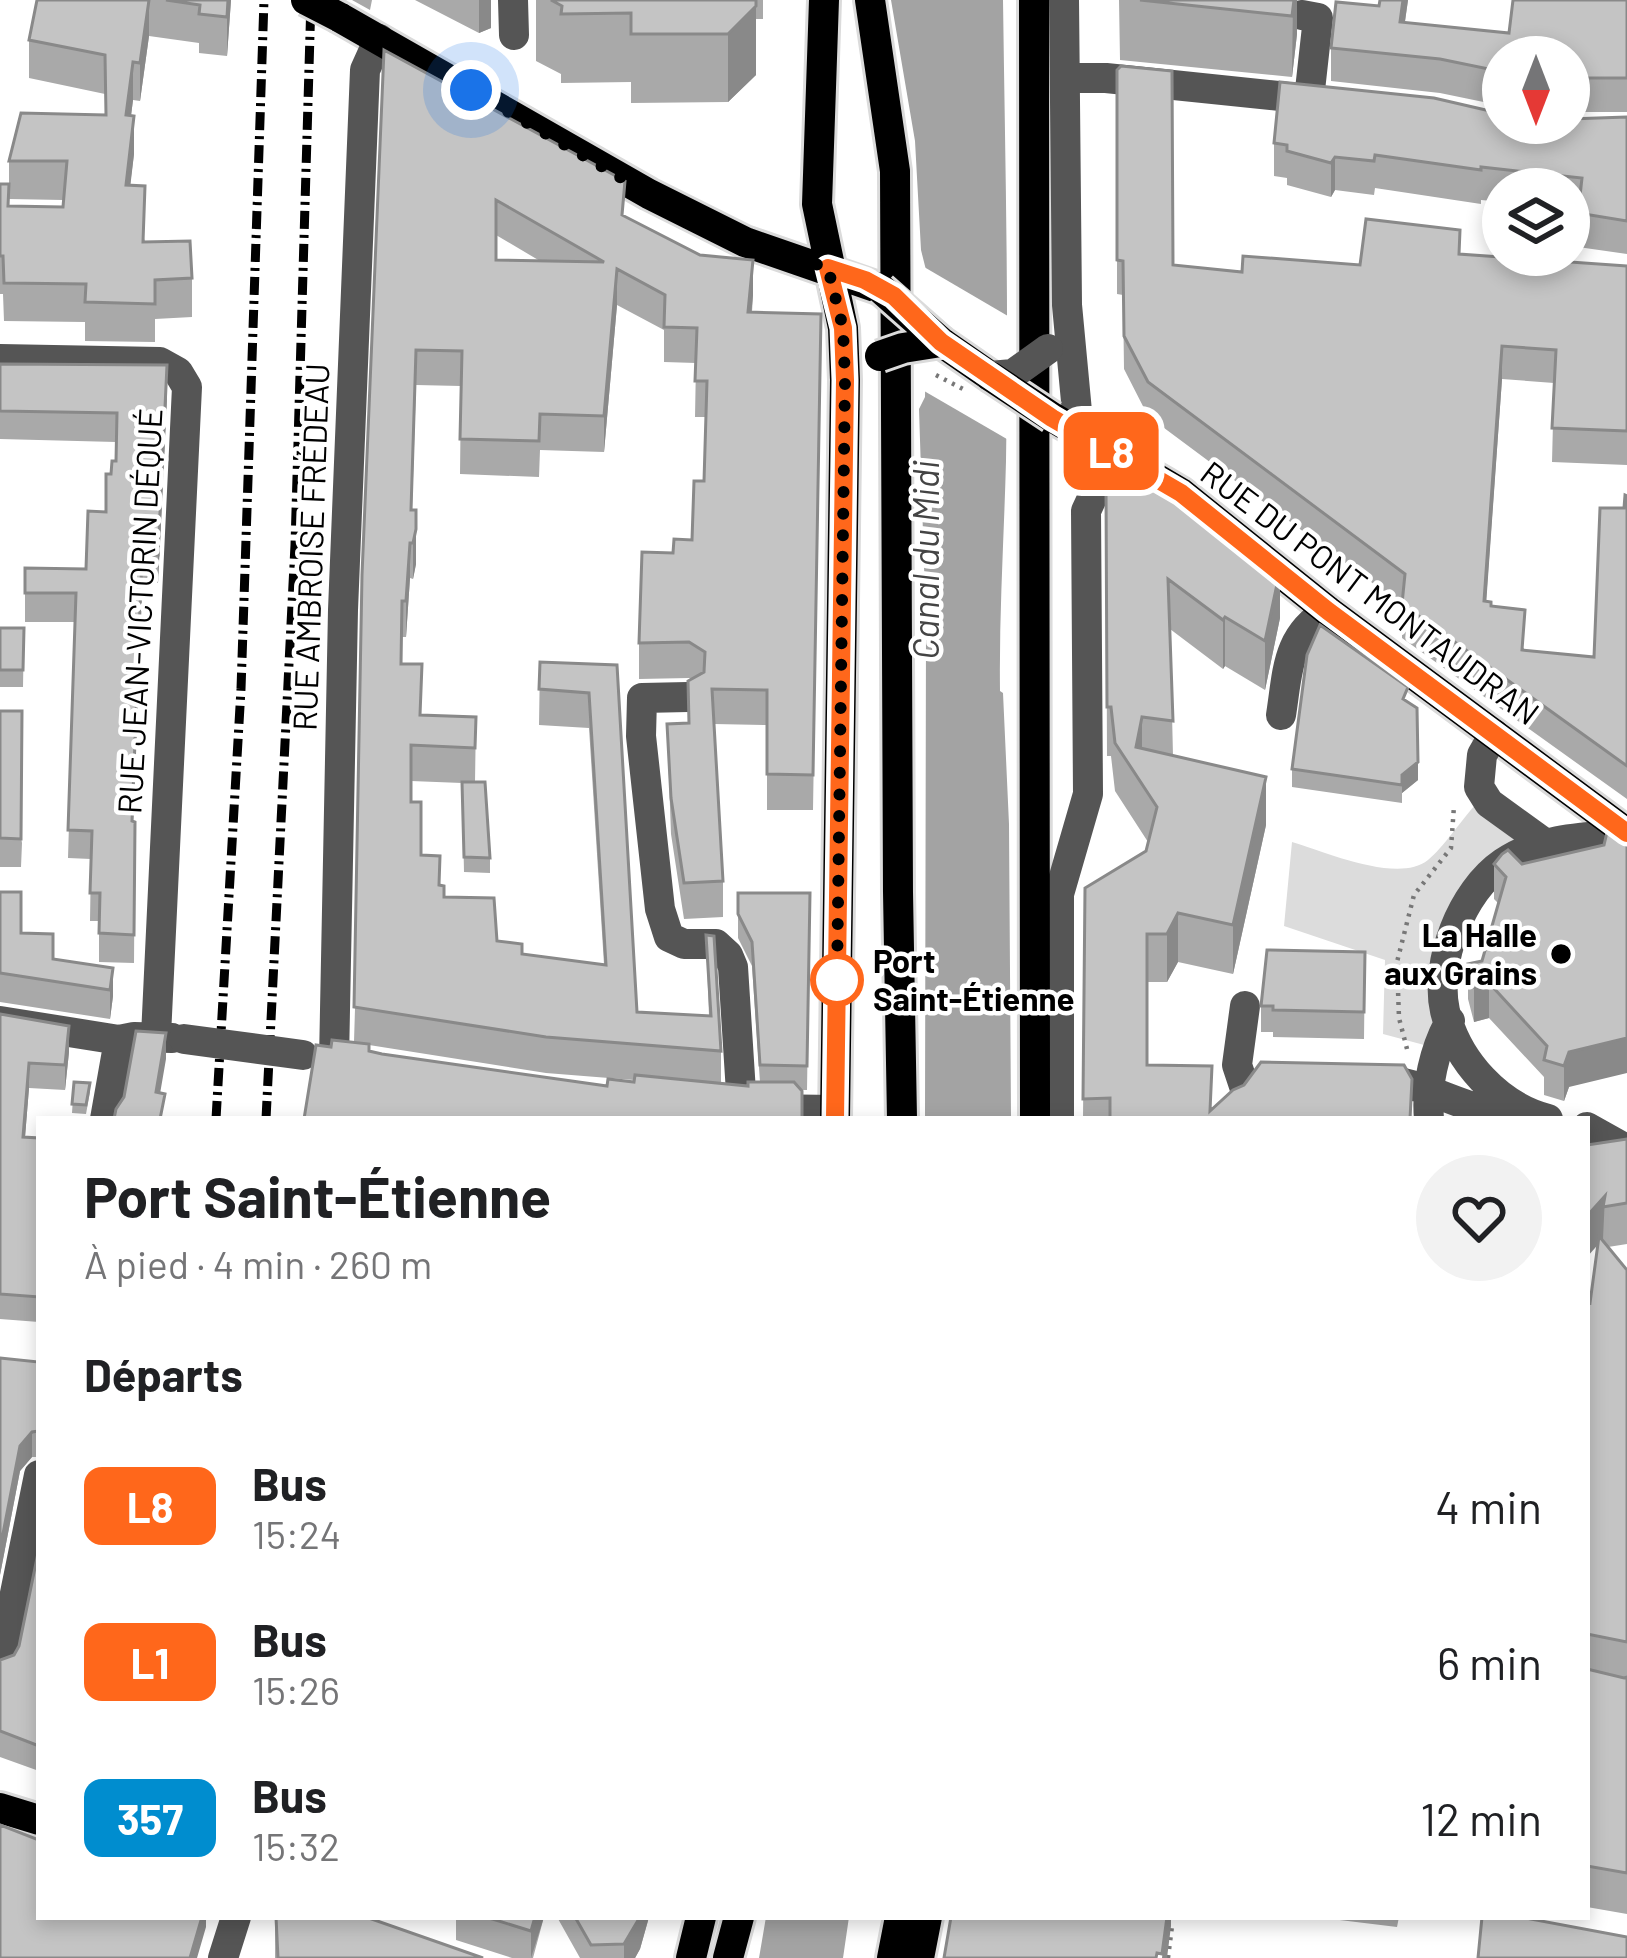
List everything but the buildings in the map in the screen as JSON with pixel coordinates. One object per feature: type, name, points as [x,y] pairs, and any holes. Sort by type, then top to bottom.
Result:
[{"type":"main road","name":"RUE DU PONT MONTAUDRAN","points":[[306,0],[649,194],[745,242],[881,289],[941,342],[1065,425],[1181,493],[1328,611],[1627,834]]},
{"type":"main road","points":[[824,0],[817,204],[843,328],[845,380],[835,1114]]},
{"type":"main road","points":[[870,0],[895,171],[902,1116]]},
{"type":"main road","points":[[1034,0],[1035,1116]]},
{"type":"main road","points":[[845,380],[880,356],[941,342]]},
{"type":"main road","points":[[1590,1152],[1624,1146]]},
{"type":"main road","points":[[0,1808],[36,1819]]},
{"type":"main road","points":[[691,1958],[700,1920]]},
{"type":"main road","points":[[728,1958],[738,1920]]},
{"type":"main road","points":[[892,1958],[899,1920]]},
{"type":"main road","points":[[919,1958],[926,1920]]},
{"type":"street","points":[[513,0],[514,34]]},
{"type":"street","points":[[1064,0],[1065,425]]},
{"type":"street","points":[[1302,15],[1318,18],[1309,99]]},
{"type":"street","name":"RUE AMBROISE FRÉDEAU","points":[[170,1038],[346,1061],[353,358],[365,70],[379,39]]},
{"type":"street","points":[[1067,78],[1352,104]]},
{"type":"street","points":[[991,376],[1012,374],[1048,349],[1063,325],[1067,305]]},
{"type":"street","name":"RUE JEAN-VICTORIN DÉQUÉ","points":[[0,359],[160,362],[178,372],[187,387],[170,1038]]},
{"type":"street","points":[[1059,1116],[1059,894],[1088,794],[1086,511],[1099,483],[1123,458]]},
{"type":"street","points":[[1281,715],[1292,645],[1314,619],[1328,611]]},
{"type":"street","points":[[688,697],[642,698],[641,736],[660,909],[669,938],[684,944],[716,944],[733,967],[731,1107],[835,1114]]},
{"type":"street","points":[[1494,734],[1482,755],[1478,788],[1489,803],[1547,844]]},
{"type":"street","points":[[1537,1116],[1503,1099],[1477,1075],[1445,1010],[1450,943],[1476,888],[1503,863],[1565,839],[1627,834]]},
{"type":"street","points":[[1245,1006],[1238,1098],[1260,1078],[1278,1077]]},
{"type":"street","points":[[0,1021],[119,1040],[170,1038]]},
{"type":"street","points":[[1425,1098],[1439,1040],[1450,1021]]},
{"type":"street","points":[[105,1116],[119,1040]]},
{"type":"street","points":[[1349,1078],[1396,1079],[1425,1098],[1499,1116]]},
{"type":"street","points":[[1590,1129],[1624,1146]]},
{"type":"street","points":[[0,1667],[36,1490]]},
{"type":"street","points":[[223,1958],[235,1920]]},
{"type":"path","points":[[1425,1098],[1399,1018],[1397,962],[1414,895],[1451,848],[1454,805]]},
{"type":"path","points":[[1168,1958],[1172,1926]]},
{"type":"shaded area","points":[[1477,803],[1526,839],[1490,866],[1439,1026],[1428,1046],[1383,1034],[1385,960],[1284,926],[1292,842],[1362,864],[1415,867],[1434,855]]},
{"type":"water","name":"Canal du Midi","points":[[891,0],[1003,0],[1007,346],[1000,691],[1009,824],[1011,1116],[925,1116],[926,627],[919,409],[925,397],[927,274],[921,250],[915,141]]},
{"type":"water","points":[[765,1920],[849,1920],[843,1958],[759,1958]]},
{"type":"pier","points":[[919,264],[1013,319],[1012,442],[919,388]]},
{"type":"railway","points":[[216,1116],[241,689],[264,0]]},
{"type":"railway","points":[[266,1116],[295,545],[311,0]]},
{"type":"bus line","name":"L8","points":[[835,1116],[845,380],[843,328],[828,268],[894,296],[941,342],[1052,418],[1181,493],[1328,611],[1627,833]]},
{"type":"place","name":"La Halle aux Grains","points":[[1561,954]]},
{"type":"place","name":"Port Saint-Étienne","points":[[837,980]]},
{"type":"route","points":[[471,90],[649,194],[745,242],[828,268],[843,328],[845,380],[837,980]]}]
